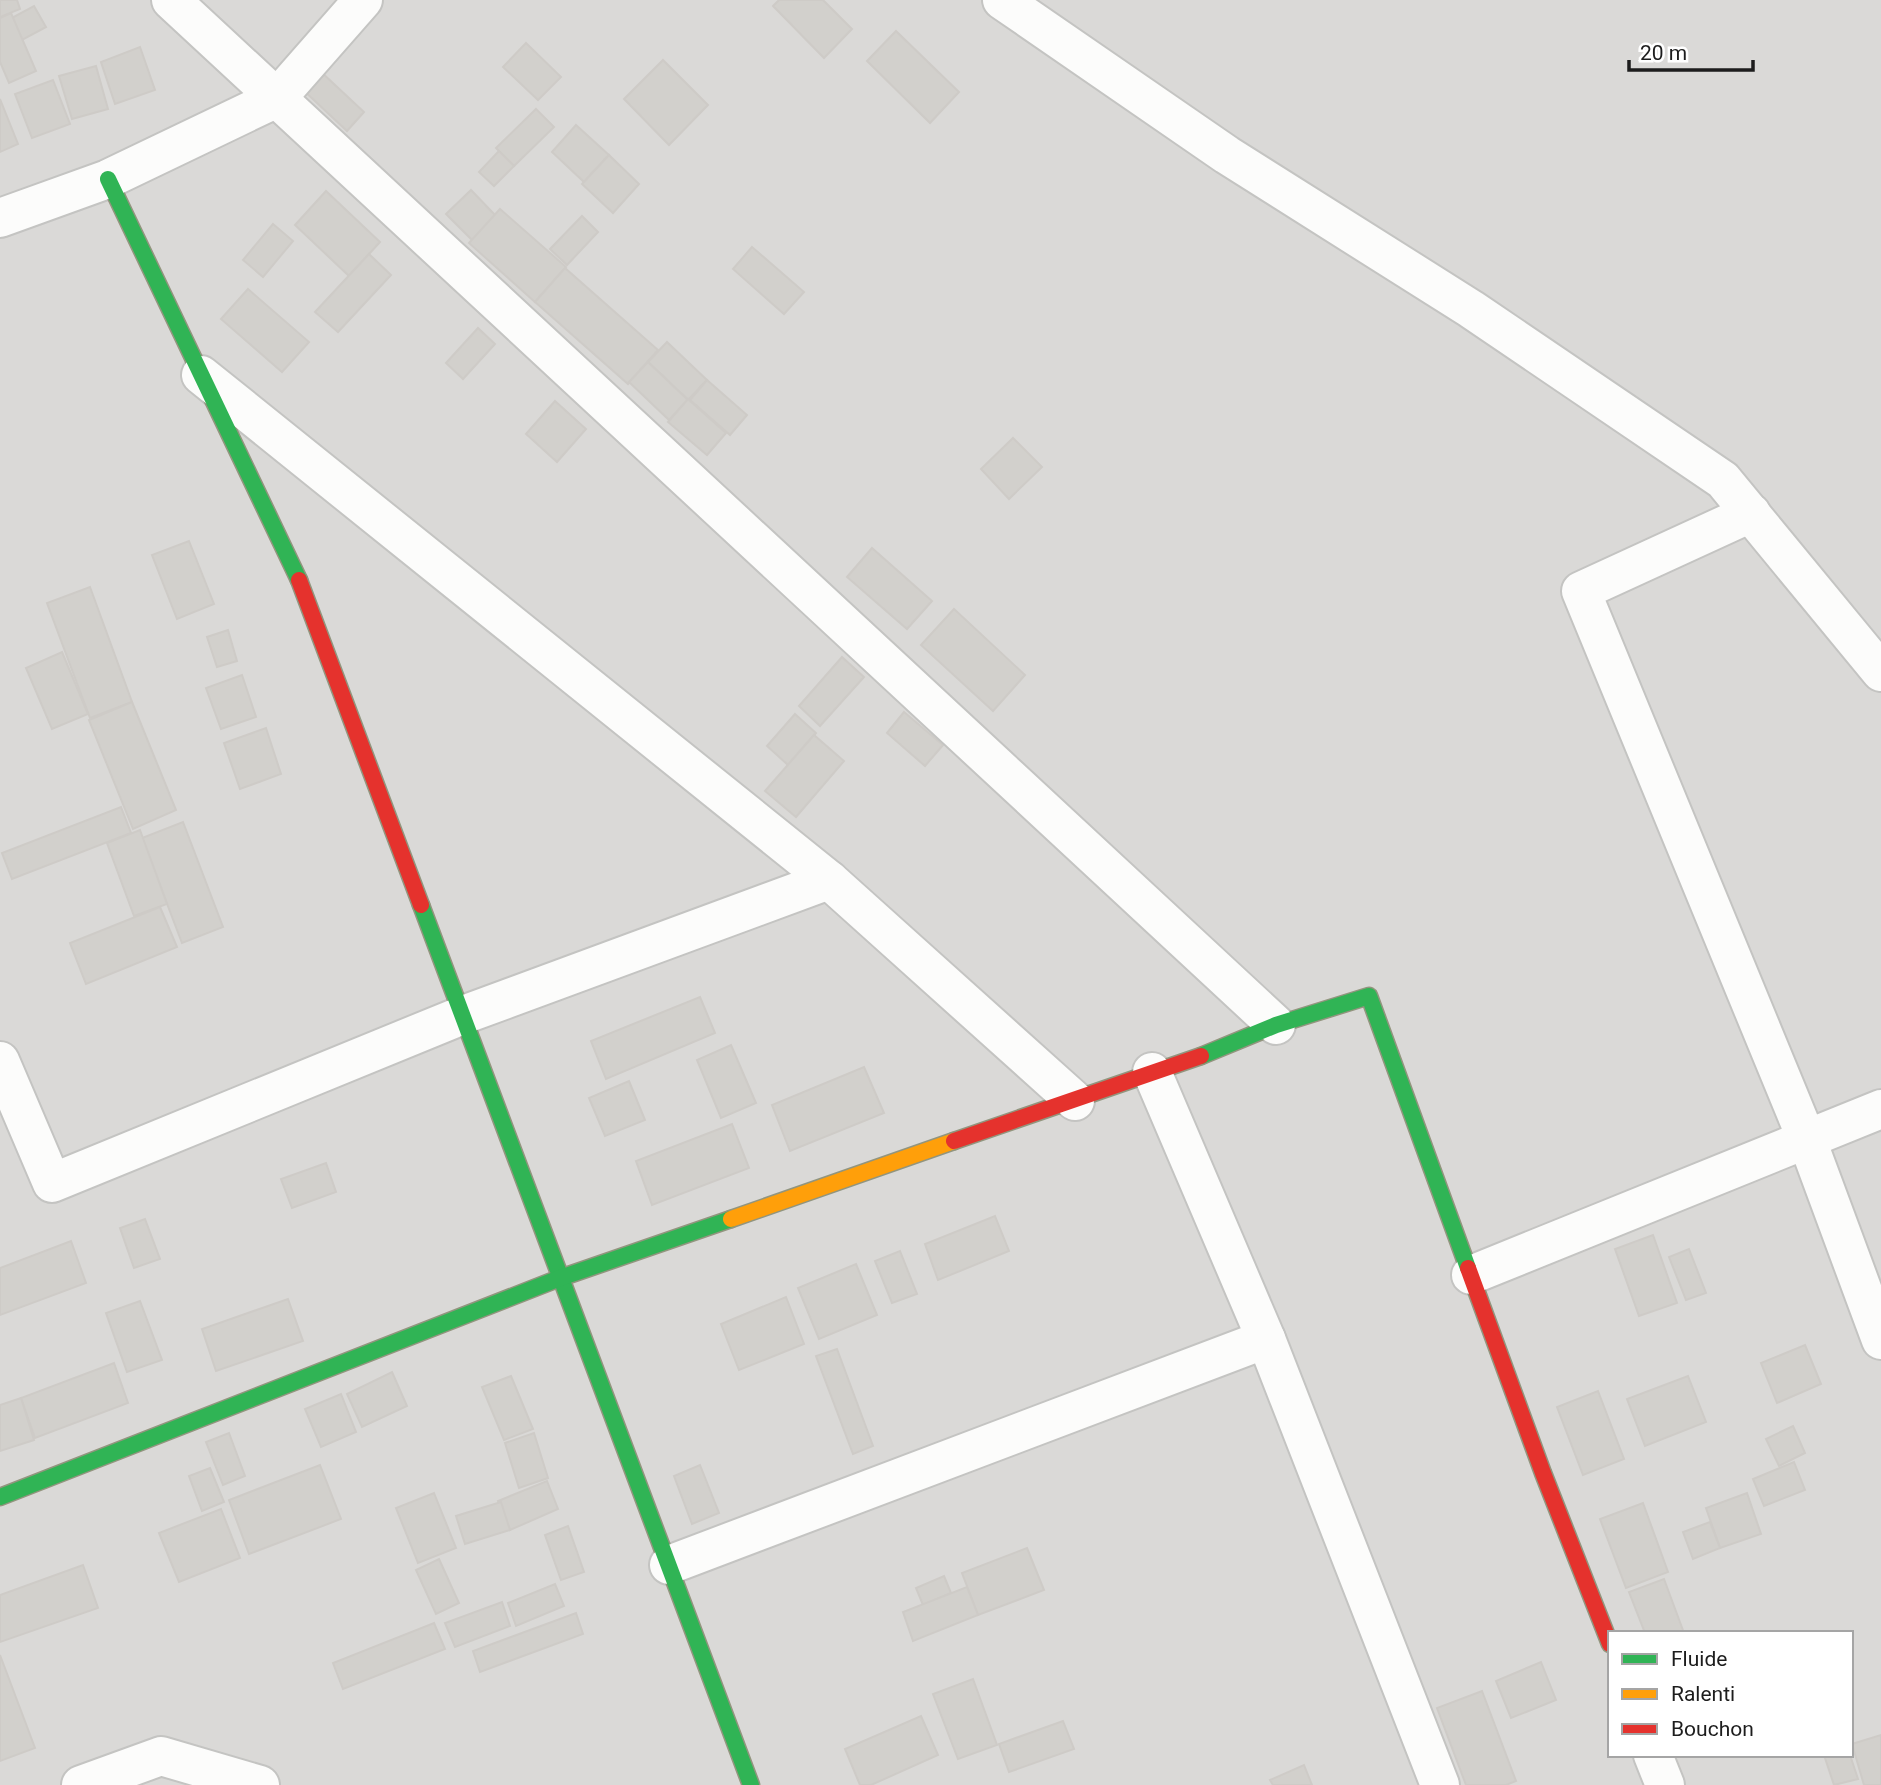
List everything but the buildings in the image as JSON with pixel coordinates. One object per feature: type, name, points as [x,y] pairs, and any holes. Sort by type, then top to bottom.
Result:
[{"type":"street","points":[[171,0],[1276,1025]]},
{"type":"street","points":[[0,218],[108,179],[277,98],[363,0]]},
{"type":"street","points":[[1002,0],[1227,155],[1471,309],[1723,480],[1881,672]]},
{"type":"street","points":[[108,179],[299,580],[751,1785]]},
{"type":"street","points":[[201,375],[829,880],[1074,1101]]},
{"type":"street","points":[[1751,513],[1581,591],[1807,1140],[1881,1340]]},
{"type":"street","points":[[0,1061],[52,1183],[463,1016],[829,880]]},
{"type":"street","points":[[0,1497],[560,1278],[1074,1101],[1201,1056],[1276,1025],[1369,996],[1543,1473],[1608,1639]]},
{"type":"street","points":[[1152,1072],[1266,1339],[1440,1785]]},
{"type":"street","points":[[1471,1275],[1881,1109]]},
{"type":"street","points":[[669,1565],[1266,1339]]},
{"type":"street","points":[[81,1785],[161,1756],[260,1785]]},
{"type":"street","points":[[1654,1757],[1665,1785]]},
{"type":"shaded area","points":[[0,0],[1881,0],[1881,1785],[0,1785]]},
{"type":"traffic: fast","points":[[108,179],[299,580]]},
{"type":"traffic: fast","points":[[421,905],[751,1785]]},
{"type":"traffic: fast","points":[[1201,1056],[1276,1025],[1369,996],[1468,1268]]},
{"type":"traffic: fast","points":[[0,1497],[560,1278],[731,1219]]},
{"type":"traffic: slow","points":[[731,1219],[954,1141]]},
{"type":"traffic: jam","points":[[299,580],[421,905]]},
{"type":"traffic: jam","points":[[954,1141],[1201,1056]]},
{"type":"traffic: jam","points":[[1468,1268],[1543,1473],[1608,1639]]}]
